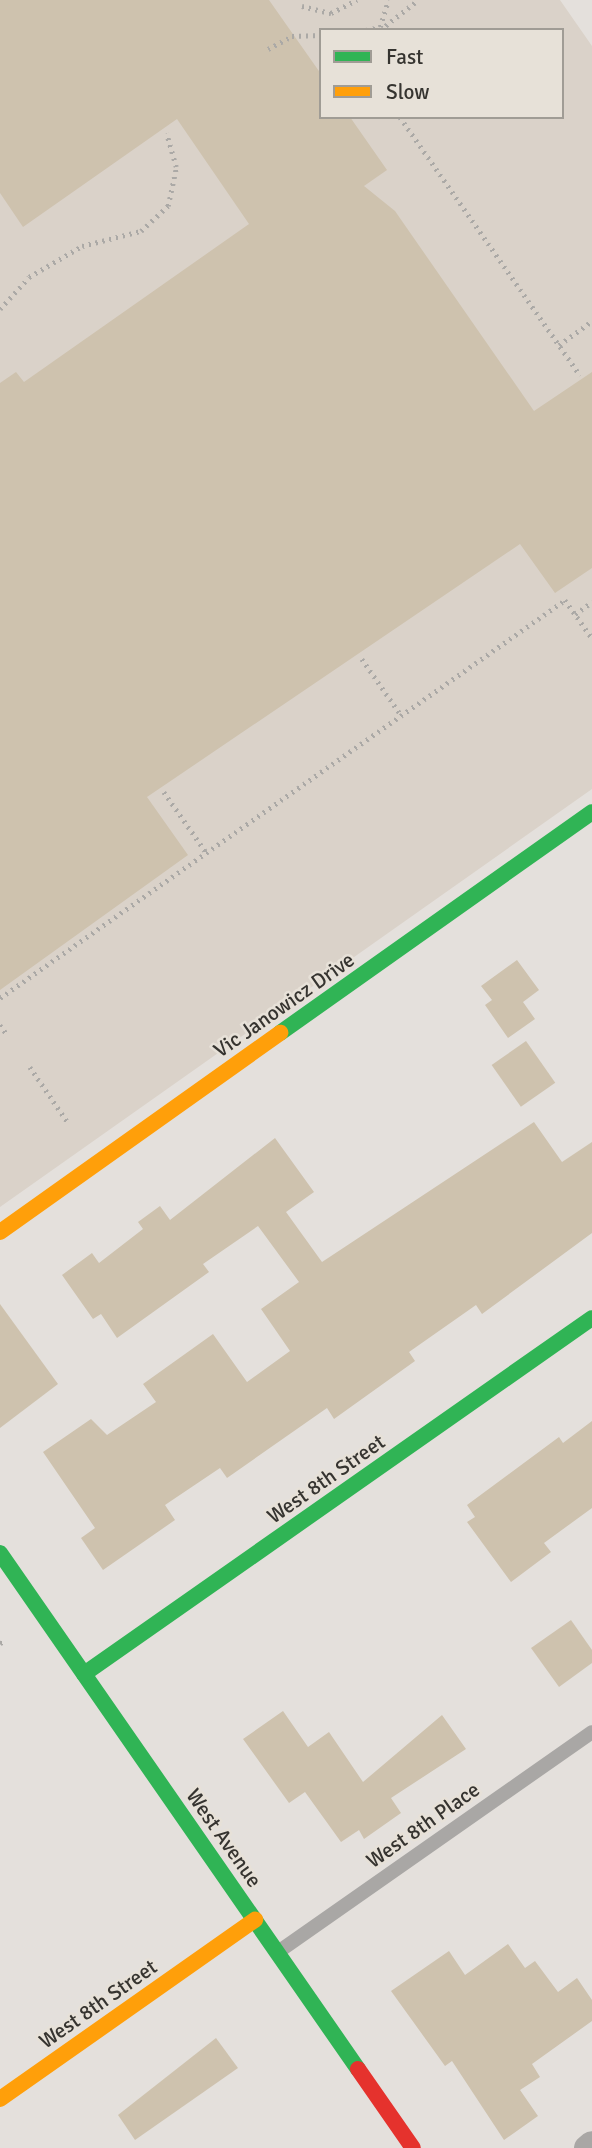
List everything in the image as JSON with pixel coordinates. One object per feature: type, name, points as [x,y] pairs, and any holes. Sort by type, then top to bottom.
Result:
[{"type":"street","name":"Vic Janowicz Drive","points":[[0,1232],[592,812]]},
{"type":"street","name":"West 8th Street","points":[[84,1674],[592,1318]]},
{"type":"street","name":"West Avenue","points":[[0,1553],[413,2148]]},
{"type":"street","name":"West 8th Street","points":[[0,2099],[255,1920]]},
{"type":"street","points":[[587,2148],[592,2144]]},
{"type":"lane","name":"West 8th Place","points":[[277,1953],[592,1732]]},
{"type":"path","points":[[302,6],[331,13],[357,0]]},
{"type":"path","points":[[380,28],[388,0]]},
{"type":"path","points":[[381,28],[418,0]]},
{"type":"path","points":[[268,49],[292,36],[319,35]]},
{"type":"path","points":[[401,119],[580,376]]},
{"type":"path","points":[[0,309],[29,277],[82,246],[141,230],[168,206],[176,167],[166,133]]},
{"type":"path","points":[[559,345],[592,321]]},
{"type":"path","points":[[0,998],[565,600],[592,638]]},
{"type":"path","points":[[575,614],[592,602]]},
{"type":"path","points":[[362,659],[401,715]]},
{"type":"path","points":[[164,792],[206,852]]},
{"type":"path","points":[[0,1025],[6,1033]]},
{"type":"path","points":[[30,1067],[69,1124]]},
{"type":"shaded area","points":[[0,0],[560,0],[592,46],[592,789],[0,1207]]},
{"type":"building","points":[[0,0],[269,0],[319,71],[319,119],[351,119],[387,170],[364,186],[395,211],[534,411],[592,372],[592,568],[555,593],[520,544],[147,797],[188,855],[0,990],[0,383],[16,372],[24,382],[249,224],[177,119],[23,227],[0,193]]},
{"type":"building","points":[[517,960],[539,990],[523,1002],[535,1019],[508,1038],[485,1005],[492,1000],[481,986]]},
{"type":"building","points":[[526,1041],[555,1083],[521,1107],[492,1065]]},
{"type":"building","points":[[534,1122],[562,1162],[592,1142],[592,1233],[482,1314],[476,1305],[409,1352],[415,1361],[334,1419],[327,1408],[227,1478],[220,1468],[165,1505],[175,1520],[103,1570],[81,1538],[95,1528],[43,1452],[91,1419],[107,1435],[156,1402],[143,1384],[213,1334],[247,1382],[290,1351],[261,1309],[299,1282],[258,1226],[203,1264],[209,1272],[117,1338],[101,1314],[93,1319],[62,1275],[92,1253],[99,1263],[143,1229],[138,1222],[160,1206],[170,1220],[275,1138],[314,1192],[286,1212],[322,1262]]},
{"type":"building","points":[[0,1304],[58,1384],[0,1428]]},
{"type":"building","points":[[592,1421],[592,1508],[544,1543],[551,1552],[511,1582],[467,1522],[475,1517],[467,1505],[559,1437],[563,1443]]},
{"type":"building","points":[[571,1620],[592,1650],[592,1663],[559,1687],[531,1648]]},
{"type":"building","points":[[283,1711],[308,1747],[329,1732],[363,1782],[442,1715],[466,1749],[391,1798],[401,1813],[364,1839],[359,1830],[341,1842],[305,1792],[289,1803],[243,1739]]},
{"type":"building","points":[[508,1944],[525,1968],[535,1961],[558,1992],[577,1978],[592,2000],[592,2021],[532,2064],[540,2077],[520,2090],[538,2116],[504,2140],[452,2061],[445,2066],[391,1991],[449,1951],[465,1975]]},
{"type":"building","points":[[216,2038],[238,2068],[135,2140],[118,2115]]},
{"type":"traffic: fast","points":[[280,1033],[592,812]]},
{"type":"traffic: fast","points":[[84,1674],[592,1318]]},
{"type":"traffic: fast","points":[[0,1553],[358,2069]]},
{"type":"traffic: slow","points":[[0,1232],[280,1033]]},
{"type":"traffic: slow","points":[[0,2099],[255,1920]]},
{"type":"traffic: jam","points":[[358,2069],[413,2148]]}]
